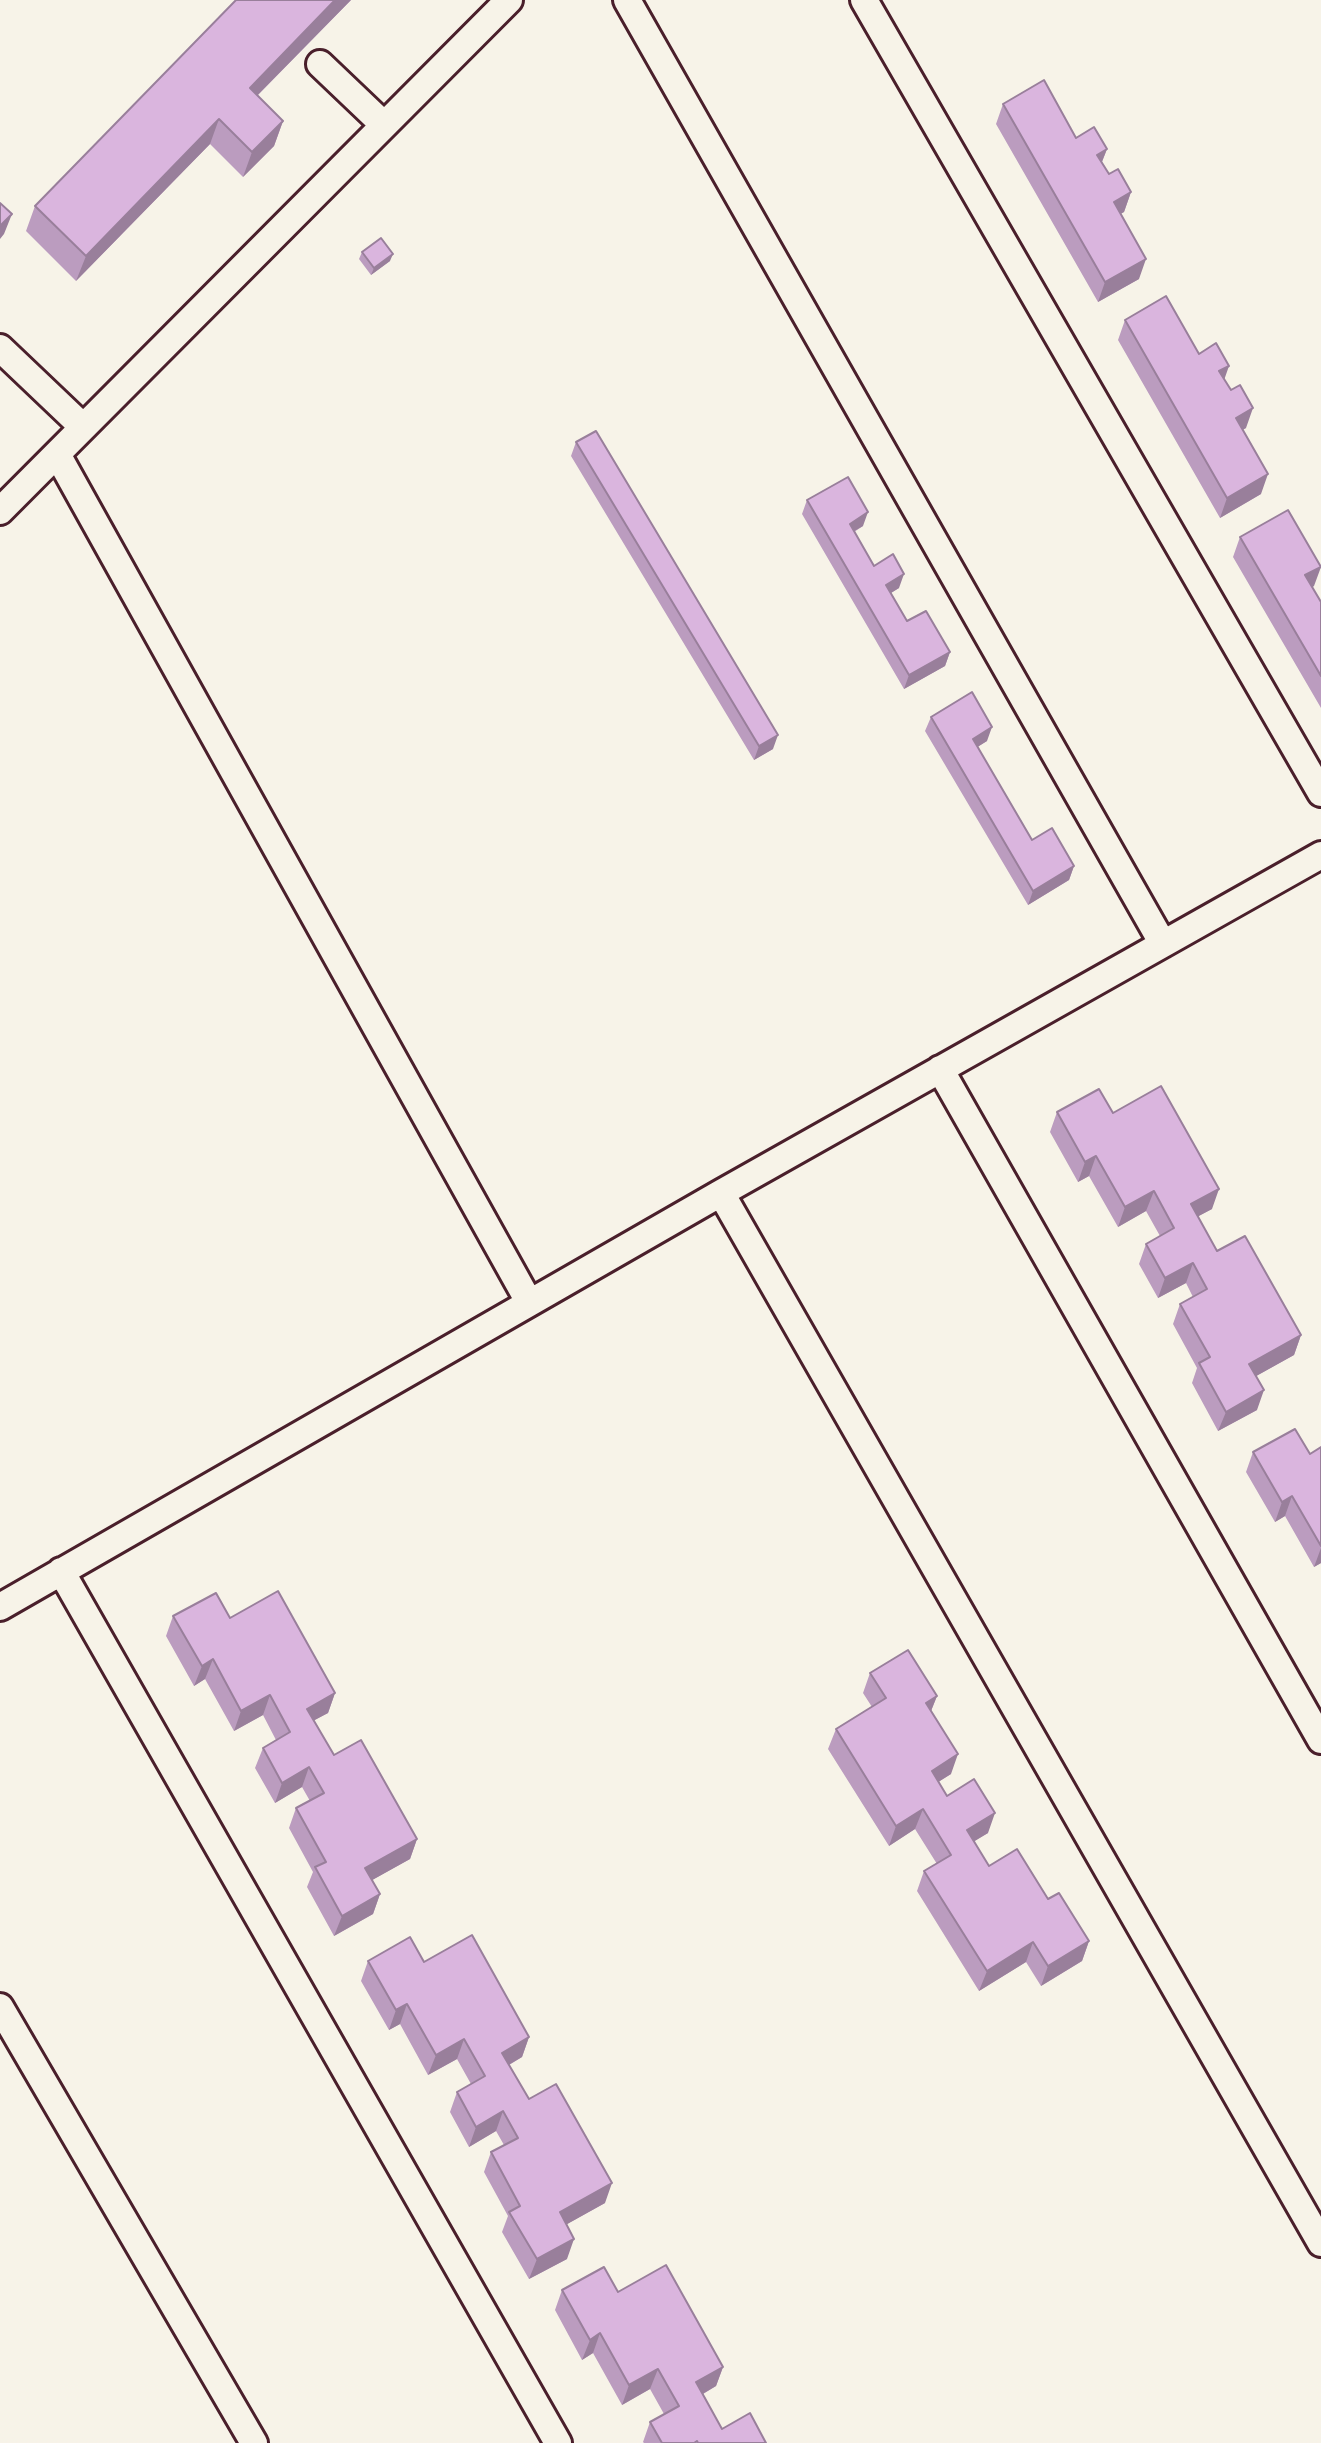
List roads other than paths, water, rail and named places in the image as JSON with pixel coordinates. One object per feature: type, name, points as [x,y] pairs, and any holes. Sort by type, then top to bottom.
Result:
[{"type":"lane","points":[[0,510],[509,0]]},
{"type":"lane","points":[[627,0],[1163,944]]},
{"type":"lane","points":[[864,0],[1321,793]]},
{"type":"lane","points":[[320,64],[384,125]]},
{"type":"lane","points":[[0,348],[83,427]]},
{"type":"lane","points":[[57,454],[530,1302]]},
{"type":"lane","points":[[0,1606],[721,1193],[1321,855]]},
{"type":"lane","points":[[940,1069],[1321,1740]]},
{"type":"lane","points":[[721,1193],[1321,2243]]},
{"type":"lane","points":[[61,1571],[558,2443]]},
{"type":"lane","points":[[0,2007],[254,2443]]}]
